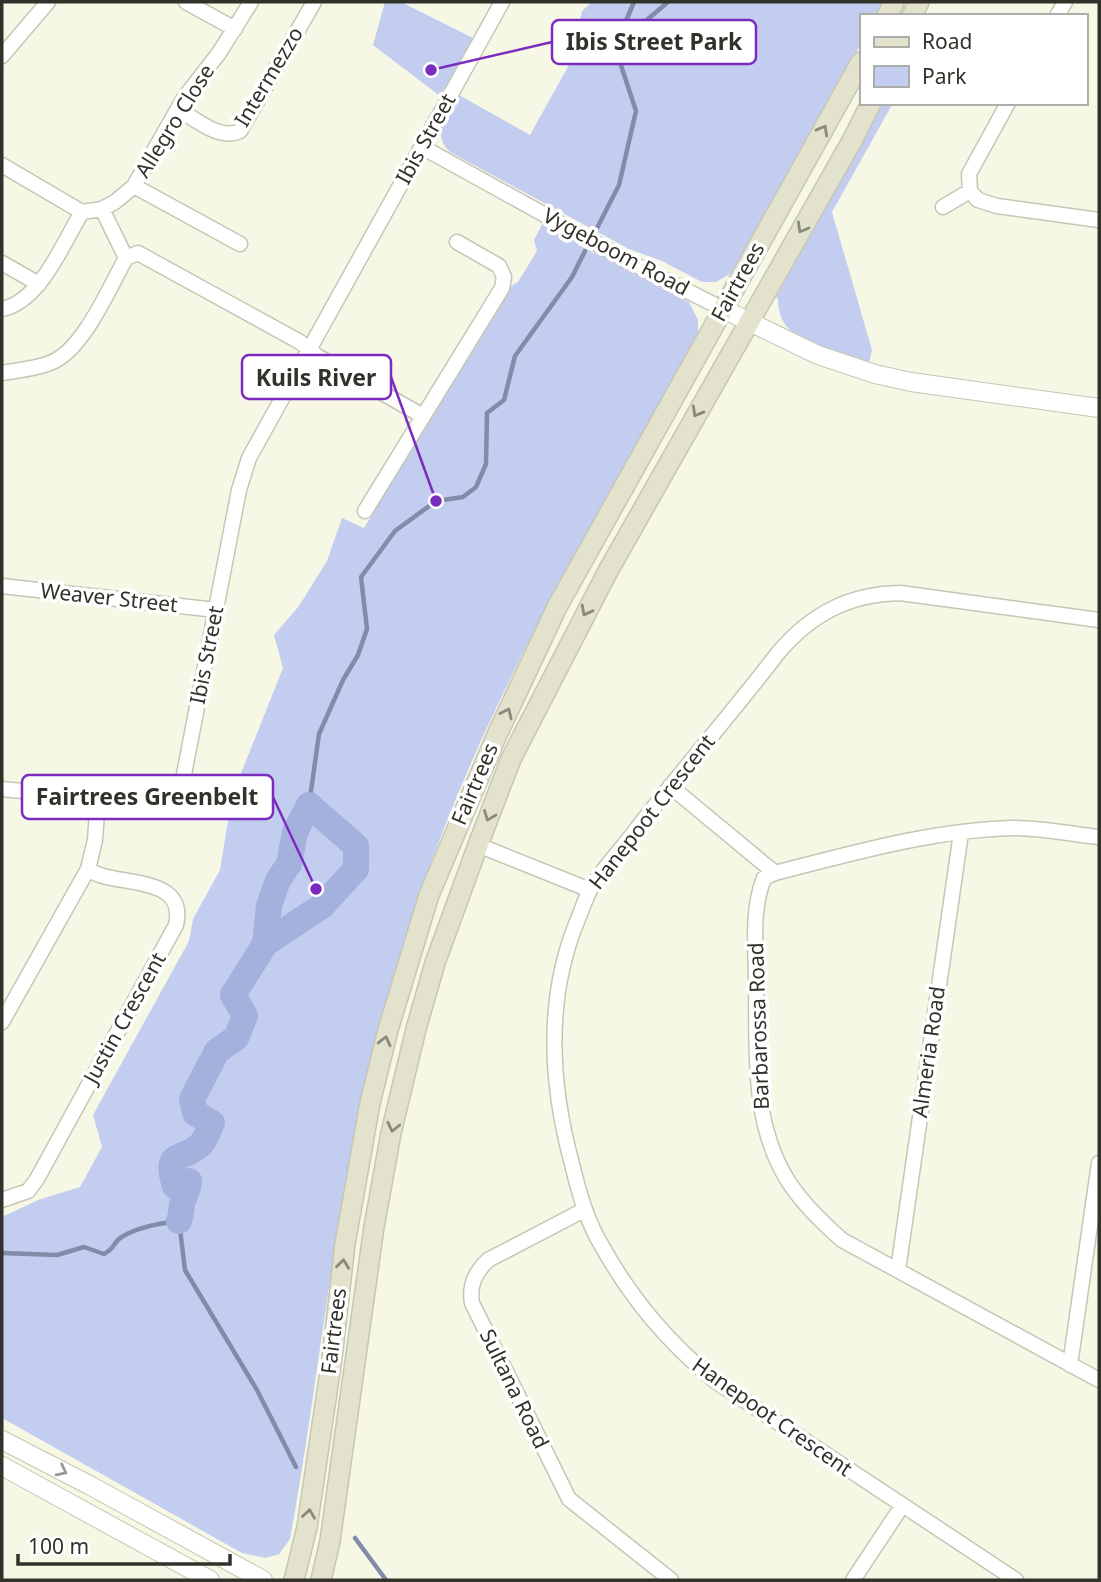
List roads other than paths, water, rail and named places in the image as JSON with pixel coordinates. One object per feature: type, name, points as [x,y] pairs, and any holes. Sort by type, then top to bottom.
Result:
[{"type":"main road","name":"Fairtrees","points":[[294,1580],[307,1527],[332,1358],[345,1244],[370,1103],[388,1030],[425,907],[496,737],[557,607],[860,64]]},
{"type":"main road","name":"Fairtrees","points":[[321,1580],[330,1541],[368,1267],[391,1133],[435,963],[478,845],[511,759],[548,683],[870,105]]},
{"type":"street","points":[[2,57],[48,2]]},
{"type":"street","points":[[186,2],[235,29]]},
{"type":"street","name":"Allegro Close","points":[[82,212],[102,209],[134,186],[194,83],[235,29],[251,2]]},
{"type":"street","name":"Ibis Street","points":[[2,789],[162,805],[174,802],[180,795],[242,477],[249,458],[500,2]]},
{"type":"street","name":"Intermezzo","points":[[178,109],[220,133],[234,134],[240,131],[308,4]]},
{"type":"street","points":[[1007,105],[969,174],[967,180],[970,191],[978,200],[997,206],[1099,220]]},
{"type":"street","name":"Vygeboom Road","points":[[422,147],[630,262],[818,355],[875,374],[912,382],[1099,408]]},
{"type":"street","points":[[2,165],[82,212],[39,284],[20,303],[2,309]]},
{"type":"street","points":[[134,186],[240,244]]},
{"type":"street","points":[[943,207],[970,191]]},
{"type":"street","points":[[102,209],[126,258]]},
{"type":"street","points":[[365,511],[496,299],[504,277],[503,270],[495,262],[457,242]]},
{"type":"street","points":[[2,373],[51,363],[71,351],[126,258],[134,253],[145,255],[300,342],[423,416]]},
{"type":"street","points":[[2,263],[39,284]]},
{"type":"street","name":"Weaver Street","points":[[2,586],[216,610]]},
{"type":"street","name":"Hanepoot Crescent","points":[[1016,1580],[715,1381],[682,1354],[647,1315],[601,1246],[584,1210],[564,1134],[554,1052],[555,1013],[561,970],[590,890],[670,786],[796,632],[830,609],[850,600],[869,595],[900,593],[1099,620]]},
{"type":"street","points":[[670,786],[775,873],[890,844],[961,834],[1034,829],[1099,837]]},
{"type":"street","points":[[2,1022],[88,869],[98,798]]},
{"type":"street","name":"Almeria Road","points":[[898,1270],[961,834]]},
{"type":"street","points":[[478,845],[590,890]]},
{"type":"street","name":"Justin Crescent","points":[[2,1200],[28,1191],[37,1179],[176,925],[177,908],[168,895],[141,882],[95,875],[88,869]]},
{"type":"street","name":"Barbarossa Road","points":[[775,873],[764,878],[760,888],[755,935],[757,1046],[763,1125],[788,1181],[808,1208],[842,1240],[1099,1380]]},
{"type":"street","points":[[1070,1365],[1099,1163]]},
{"type":"street","name":"Sultana Road","points":[[584,1210],[488,1260],[474,1278],[470,1290],[472,1303],[569,1499],[671,1580]]},
{"type":"street","points":[[2,1440],[263,1580]]},
{"type":"street","points":[[2,1466],[210,1580]]},
{"type":"street","points":[[853,1580],[902,1506]]},
{"type":"waterway","points":[[597,228],[619,185],[636,111],[615,47],[634,2]]},
{"type":"waterway","points":[[615,47],[668,2]]},
{"type":"waterway","points":[[309,805],[319,734],[343,680],[358,655],[367,629],[361,577],[395,531],[436,501],[463,497],[476,487],[486,464],[487,413],[504,400],[515,356],[572,277],[585,251]]},
{"type":"waterway","points":[[179,1221],[189,1181],[175,1186],[171,1166],[176,1158],[201,1144],[212,1123],[195,1113],[192,1099],[217,1051],[236,1038],[245,1016],[233,995],[265,944],[322,906],[356,869],[356,846],[309,805],[295,832],[289,864],[278,880],[269,906],[265,944]]},
{"type":"waterway","points":[[2,1253],[57,1255],[84,1247],[104,1254],[119,1239],[132,1232],[179,1221],[185,1270],[257,1390],[296,1467]]},
{"type":"waterway","points":[[355,1538],[386,1580]]},
{"type":"place","name":"Ibis Street Park","points":[[431,70]]},
{"type":"place","name":"Kuils River","points":[[436,501]]},
{"type":"place","name":"Fairtrees Greenbelt","points":[[316,889]]}]
